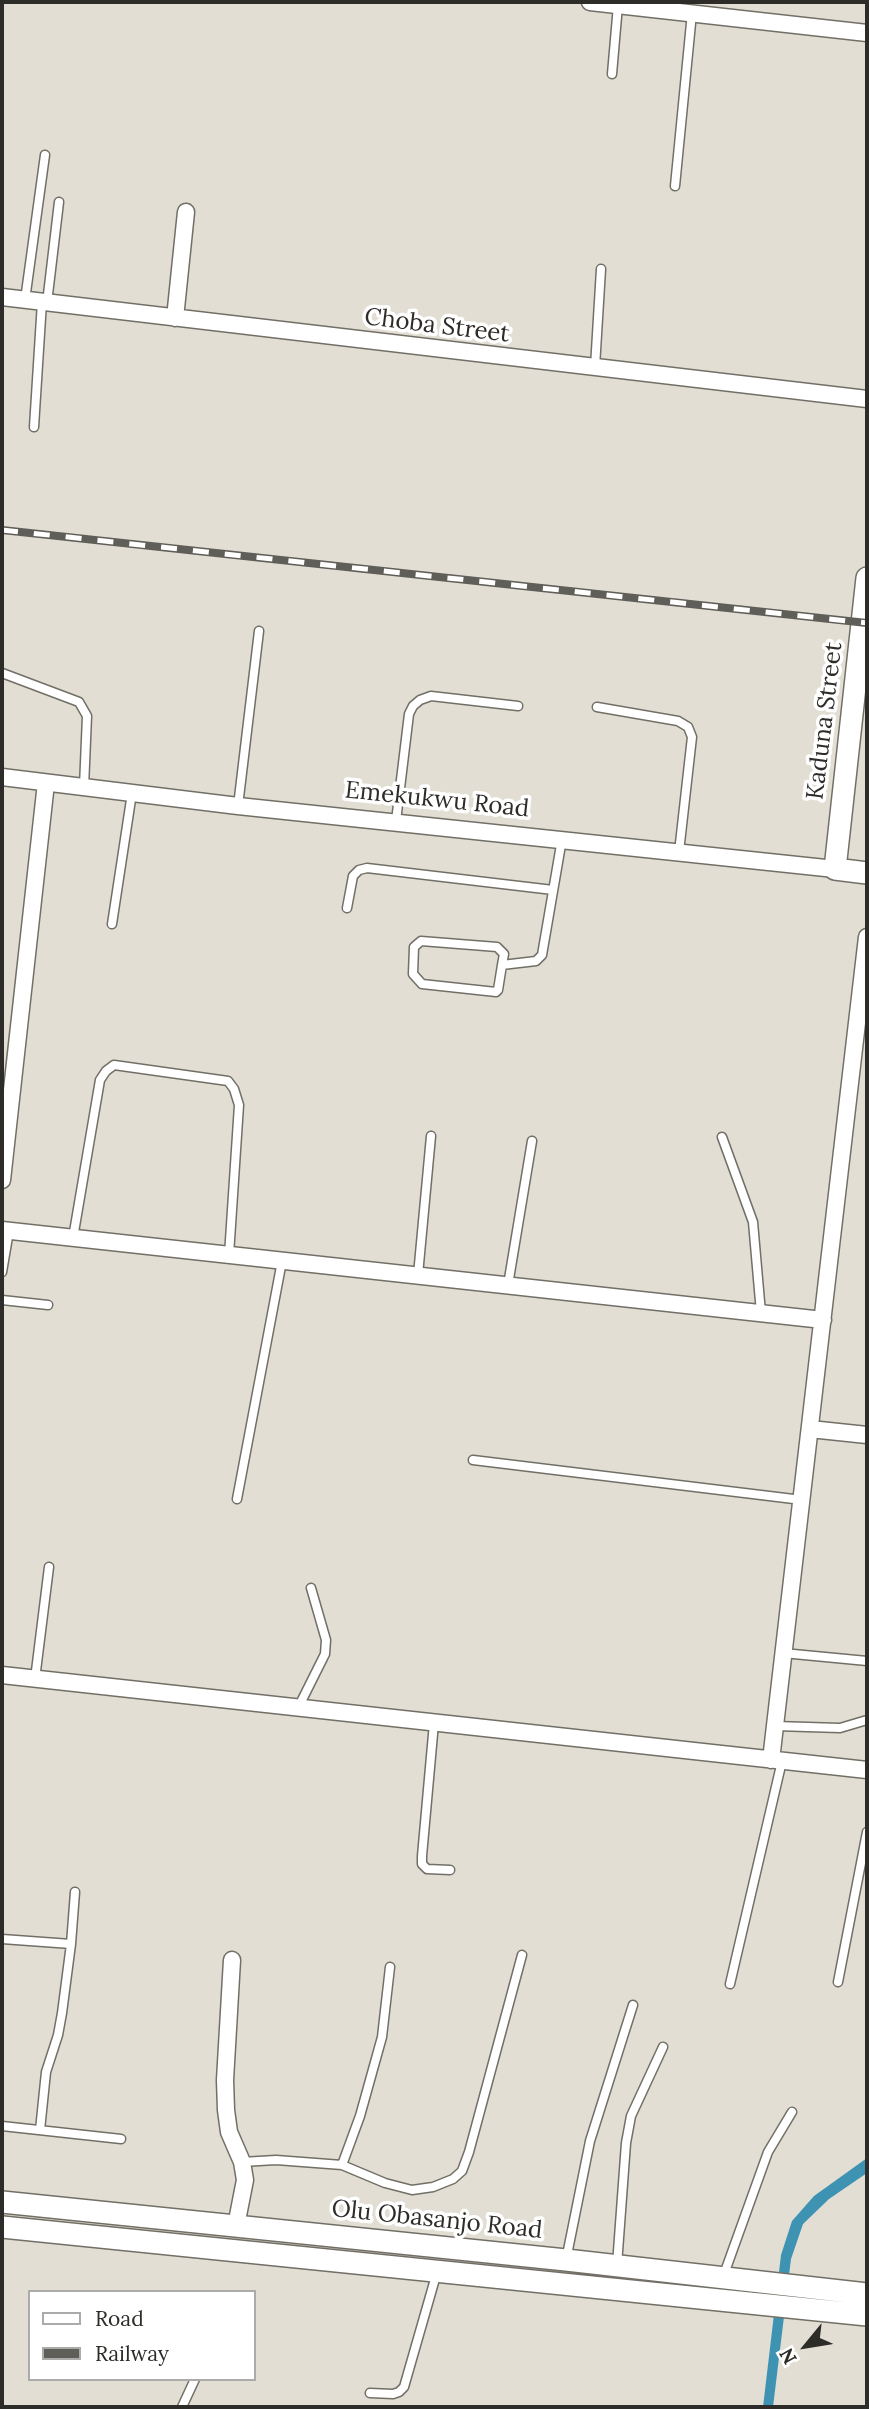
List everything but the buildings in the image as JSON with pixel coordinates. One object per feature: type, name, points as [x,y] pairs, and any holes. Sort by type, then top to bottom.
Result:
[{"type":"main road","name":"Kaduna Street","points":[[835,869],[867,578]]},
{"type":"main road","name":"Emekukwu Road","points":[[835,869],[867,873]]},
{"type":"main road","name":"Olu Obasanjo Road","points":[[2,2202],[723,2277],[792,2306],[867,2315]]},
{"type":"main road","name":"Olu Obasanjo Road","points":[[2,2227],[679,2297],[804,2287],[867,2294]]},
{"type":"street","points":[[590,2],[867,33]]},
{"type":"street","points":[[175,318],[186,212]]},
{"type":"street","name":"Choba Street","points":[[2,297],[867,399]]},
{"type":"street","name":"Emekukwu Road","points":[[2,777],[238,806],[835,869]]},
{"type":"street","points":[[2,1180],[47,783]]},
{"type":"street","points":[[776,1760],[775,1726],[783,1653],[867,937]]},
{"type":"street","points":[[6,1230],[823,1320]]},
{"type":"street","points":[[810,1429],[867,1435]]},
{"type":"street","points":[[2,1675],[867,1770]]},
{"type":"street","points":[[232,1960],[225,2080],[229,2132],[242,2162],[244,2180],[236,2226]]},
{"type":"lane","points":[[612,74],[618,5]]},
{"type":"lane","points":[[674,186],[692,13]]},
{"type":"lane","points":[[34,428],[45,155]]},
{"type":"lane","points":[[38,301],[59,202]]},
{"type":"lane","points":[[595,367],[601,269]]},
{"type":"lane","points":[[238,806],[259,631]]},
{"type":"lane","points":[[2,673],[79,702],[87,716],[83,787]]},
{"type":"lane","points":[[396,821],[408,714],[413,706],[431,696],[518,706]]},
{"type":"lane","points":[[597,707],[678,721],[688,727],[692,737],[679,852]]},
{"type":"lane","points":[[112,924],[132,793]]},
{"type":"lane","points":[[502,965],[536,961],[542,955],[562,839]]},
{"type":"lane","points":[[347,908],[353,876],[359,870],[367,868],[553,890]]},
{"type":"lane","points":[[421,941],[497,947],[504,954],[502,965],[496,992],[422,984],[413,974],[414,947],[421,941]]},
{"type":"lane","points":[[73,1238],[100,1080],[114,1065],[228,1082],[234,1089],[239,1105],[229,1255]]},
{"type":"lane","points":[[418,1275],[431,1136]]},
{"type":"lane","points":[[722,1137],[753,1223],[761,1313]]},
{"type":"lane","points":[[508,1285],[532,1141]]},
{"type":"lane","points":[[2,1272],[6,1230]]},
{"type":"lane","points":[[237,1499],[282,1261]]},
{"type":"lane","points":[[2,1300],[48,1305]]},
{"type":"lane","points":[[473,1460],[802,1500]]},
{"type":"lane","points":[[35,1679],[49,1567]]},
{"type":"lane","points":[[298,1708],[325,1654],[326,1640],[311,1588]]},
{"type":"lane","points":[[783,1653],[867,1661]]},
{"type":"lane","points":[[775,1726],[840,1728],[867,1720]]},
{"type":"lane","points":[[434,1723],[422,1864],[428,1869],[450,1870]]},
{"type":"lane","points":[[730,1984],[776,1760]]},
{"type":"lane","points":[[838,1982],[867,1832]]},
{"type":"lane","points":[[40,2130],[46,2072],[58,2035],[71,1944],[75,1892]]},
{"type":"lane","points":[[2,1938],[71,1944]]},
{"type":"lane","points":[[242,2162],[276,2160],[342,2165],[385,2183],[412,2190],[433,2188],[453,2179],[462,2171],[522,1955]]},
{"type":"lane","points":[[342,2165],[382,2037],[390,1966]]},
{"type":"lane","points":[[566,2260],[590,2141],[633,2005]]},
{"type":"lane","points":[[617,2265],[626,2143],[631,2116],[663,2047]]},
{"type":"lane","points":[[723,2277],[768,2152],[792,2112]]},
{"type":"lane","points":[[2,2126],[121,2139]]},
{"type":"lane","points":[[370,2393],[393,2394],[404,2387],[437,2272]]},
{"type":"lane","points":[[181,2407],[194,2381]]},
{"type":"water","points":[[867,2158],[867,2173],[829,2199],[803,2224],[791,2259],[773,2407],[763,2407],[781,2255],[792,2221],[814,2196]]},
{"type":"railway","points":[[2,530],[867,623]]}]
